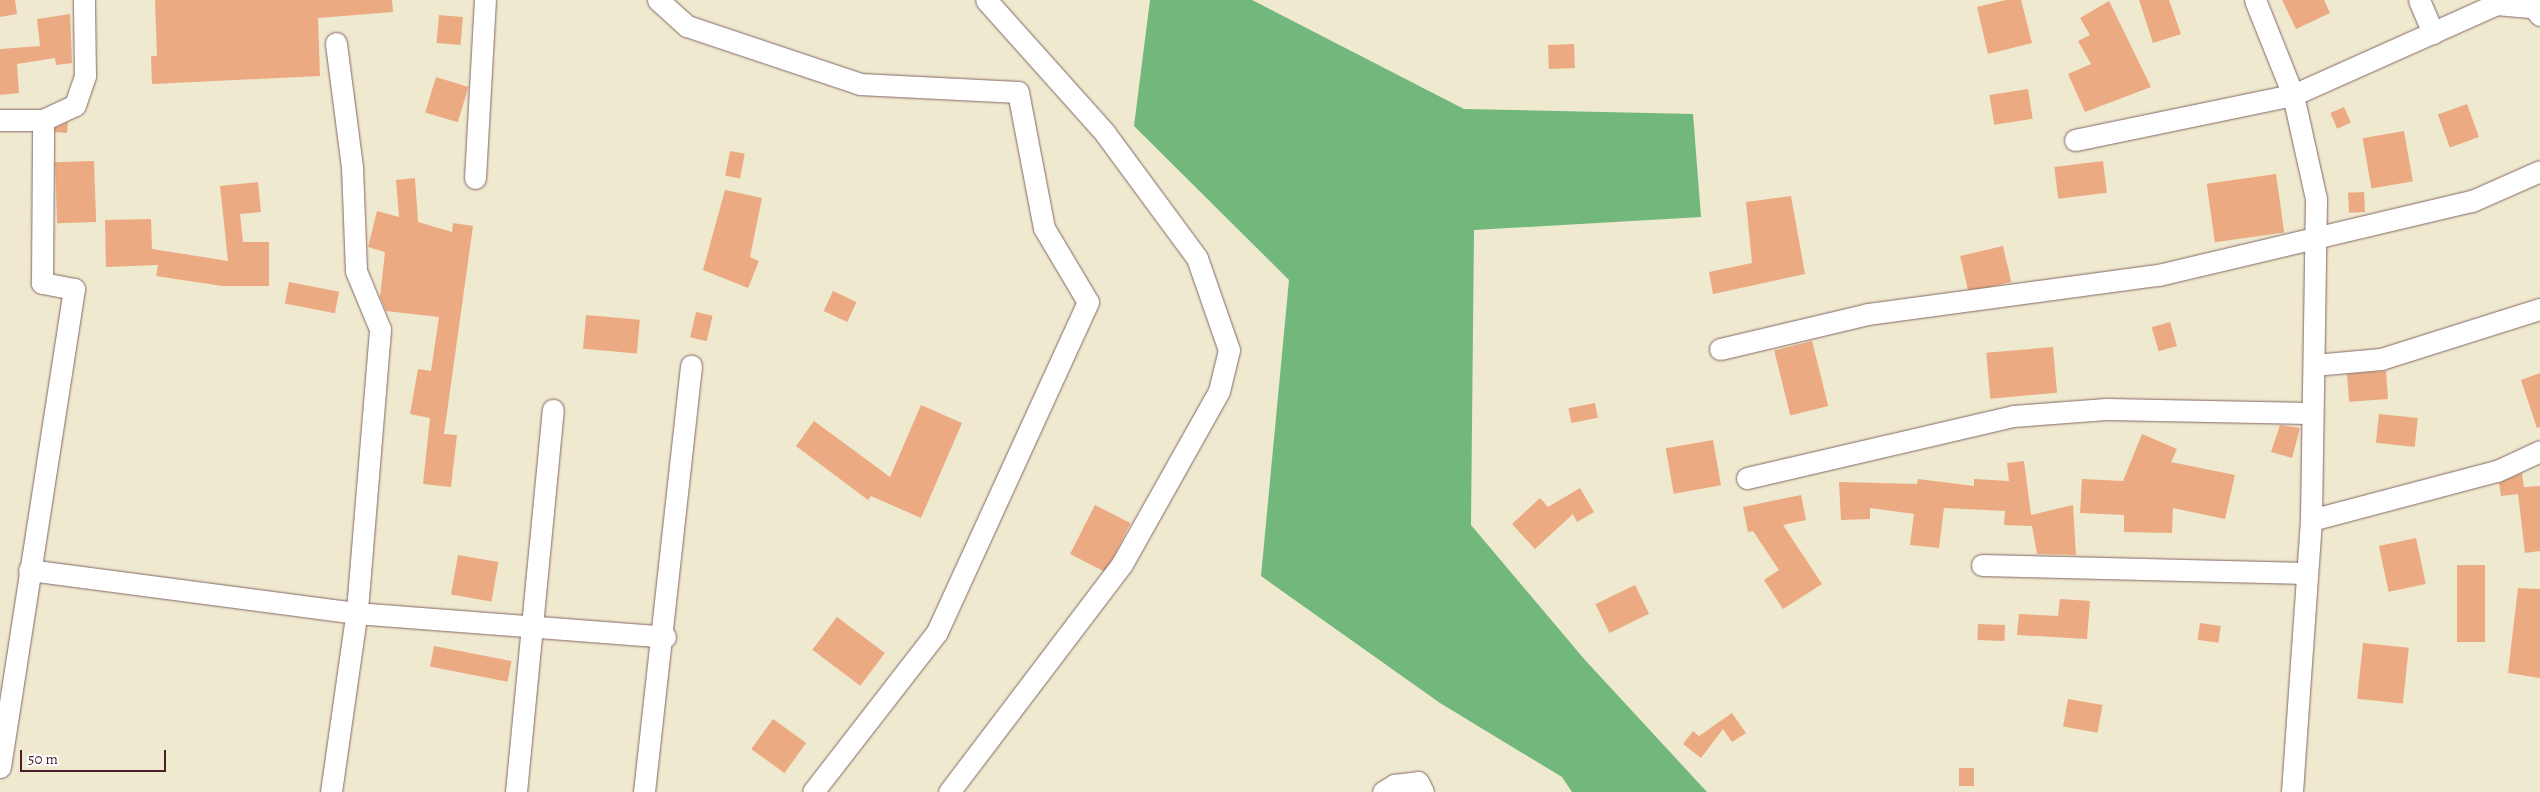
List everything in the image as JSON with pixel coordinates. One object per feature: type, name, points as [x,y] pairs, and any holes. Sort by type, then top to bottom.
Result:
[{"type":"street","points":[[0,120],[43,120],[62,114],[82,90],[84,0]]},
{"type":"street","points":[[475,178],[485,0]]},
{"type":"street","points":[[658,0],[688,26],[860,84],[1018,92],[1044,228],[1088,302],[937,632],[813,792]]},
{"type":"street","points":[[948,792],[1122,564],[1219,391],[1229,350],[1197,258],[1105,133],[986,0]]},
{"type":"street","points":[[2255,0],[2293,95],[2316,198],[2317,240],[2311,413],[2311,520],[2306,574],[2299,731],[2292,792]]},
{"type":"street","points":[[2419,0],[2433,33]]},
{"type":"street","points":[[2075,140],[2293,95],[2496,4],[2533,7],[2540,15]]},
{"type":"street","points":[[331,792],[356,613],[380,329],[356,270],[352,167],[336,43]]},
{"type":"street","points":[[0,767],[74,289],[42,283],[43,120]]},
{"type":"street","points":[[1720,349],[1868,314],[2158,275],[2317,240],[2472,201],[2540,171]]},
{"type":"street","points":[[2314,365],[2381,359],[2540,309]]},
{"type":"street","points":[[644,792],[663,637],[691,366]]},
{"type":"street","points":[[1747,478],[2014,416],[2106,409],[2311,413]]},
{"type":"street","points":[[516,792],[554,410]]},
{"type":"street","points":[[2311,520],[2496,471],[2540,451]]},
{"type":"street","points":[[1982,565],[2306,574]]},
{"type":"street","points":[[29,570],[356,613],[663,637]]},
{"type":"street","points":[[1383,792],[1394,785],[1418,782],[1423,792]]},
{"type":"green space","points":[[1150,0],[1252,0],[1464,109],[1693,114],[1701,217],[1474,230],[1471,525],[1585,660],[1707,792],[1572,792],[1562,777],[1440,703],[1261,576],[1289,280],[1134,126]]},
{"type":"building","points":[[0,0],[15,0],[17,14],[0,17]]},
{"type":"building","points":[[155,0],[392,0],[393,12],[318,18],[320,76],[152,84],[151,56],[157,56]]},
{"type":"building","points":[[2006,0],[2021,0],[2032,43],[1988,54],[1977,7]]},
{"type":"building","points":[[2139,0],[2169,0],[2181,34],[2153,43]]},
{"type":"building","points":[[2282,0],[2324,0],[2330,13],[2296,29]]},
{"type":"building","points":[[2109,1],[2151,87],[2085,112],[2068,74],[2091,64],[2078,41],[2090,35],[2080,18]]},
{"type":"building","points":[[70,14],[72,63],[56,65],[55,58],[17,64],[19,93],[0,95],[0,49],[40,46],[37,19]]},
{"type":"building","points":[[439,15],[463,17],[460,45],[437,43]]},
{"type":"building","points":[[1574,44],[1575,68],[1549,69],[1548,45]]},
{"type":"building","points":[[436,77],[469,87],[458,122],[425,112]]},
{"type":"building","points":[[2028,89],[2033,119],[1994,125],[1989,95]]},
{"type":"building","points":[[2467,104],[2479,137],[2450,147],[2438,115]]},
{"type":"building","points":[[2344,107],[2351,123],[2337,129],[2330,113]]},
{"type":"building","points":[[68,122],[67,133],[55,132],[55,128]]},
{"type":"building","points":[[2404,131],[2413,181],[2371,189],[2363,138]]},
{"type":"building","points":[[730,151],[745,154],[740,178],[725,176]]},
{"type":"building","points":[[94,161],[96,222],[57,223],[55,162]]},
{"type":"building","points":[[2103,161],[2107,193],[2058,199],[2054,167]]},
{"type":"building","points":[[2276,174],[2284,232],[2215,242],[2207,184]]},
{"type":"building","points":[[415,178],[418,222],[452,232],[453,223],[473,226],[444,434],[457,435],[451,487],[423,484],[430,418],[410,414],[418,369],[431,371],[439,317],[386,311],[380,297],[385,252],[368,247],[377,211],[399,217],[396,180]]},
{"type":"building","points":[[258,182],[261,212],[240,214],[243,242],[269,242],[269,286],[222,286],[156,276],[158,265],[106,267],[105,220],[151,219],[152,249],[228,261],[220,186]]},
{"type":"building","points":[[725,190],[762,198],[750,257],[759,261],[748,288],[703,270]]},
{"type":"building","points":[[2364,192],[2365,212],[2349,213],[2348,193]]},
{"type":"building","points":[[1791,196],[1805,274],[1713,294],[1709,272],[1752,263],[1746,202]]},
{"type":"building","points":[[2003,246],[2011,282],[1968,292],[1960,256]]},
{"type":"building","points":[[289,282],[339,292],[335,313],[285,304]]},
{"type":"building","points":[[833,291],[857,302],[847,322],[824,311]]},
{"type":"building","points":[[696,312],[713,316],[707,341],[690,337]]},
{"type":"building","points":[[586,315],[640,320],[637,354],[583,349]]},
{"type":"building","points":[[2170,322],[2177,346],[2159,351],[2152,327]]},
{"type":"building","points":[[1812,341],[1828,406],[1790,415],[1774,350]]},
{"type":"building","points":[[2053,347],[2057,393],[1990,399],[1986,353]]},
{"type":"building","points":[[2386,371],[2388,399],[2349,402],[2347,374]]},
{"type":"building","points":[[2540,373],[2540,427],[2537,428],[2521,380]]},
{"type":"building","points":[[1595,403],[1598,418],[1571,423],[1568,408]]},
{"type":"building","points":[[921,405],[962,423],[921,518],[871,496],[868,500],[796,446],[814,421],[890,477]]},
{"type":"building","points":[[2379,414],[2418,418],[2415,447],[2376,443]]},
{"type":"building","points":[[2280,425],[2300,428],[2292,458],[2271,452]]},
{"type":"building","points":[[2142,434],[2177,449],[2171,462],[2235,475],[2225,519],[2173,508],[2172,533],[2124,532],[2124,515],[2080,513],[2082,479],[2123,481]]},
{"type":"building","points":[[1713,440],[1721,485],[1674,494],[1666,448]]},
{"type":"building","points":[[2024,461],[2031,515],[2073,505],[2076,555],[2037,554],[2032,526],[2004,525],[2005,511],[1944,508],[1939,548],[1910,545],[1914,514],[1870,508],[1870,519],[1841,520],[1839,482],[1917,484],[1918,479],[1974,486],[1974,479],[2009,481],[2007,463]]},
{"type":"building","points":[[2522,473],[2524,487],[2540,486],[2540,551],[2525,553],[2518,494],[2501,496],[2499,483]]},
{"type":"building","points":[[1580,488],[1594,512],[1577,522],[1573,514],[1535,549],[1512,524],[1540,498],[1548,507]]},
{"type":"building","points":[[1801,495],[1806,520],[1783,525],[1822,584],[1783,609],[1764,580],[1779,570],[1753,531],[1748,532],[1743,507]]},
{"type":"building","points":[[1095,505],[1131,523],[1106,572],[1070,554]]},
{"type":"building","points":[[2416,538],[2426,584],[2389,592],[2379,546]]},
{"type":"building","points":[[458,555],[498,562],[491,602],[451,594]]},
{"type":"building","points":[[2457,565],[2485,565],[2485,642],[2457,642]]},
{"type":"building","points":[[1635,585],[1649,614],[1609,633],[1595,604]]},
{"type":"building","points":[[2518,588],[2540,589],[2540,678],[2508,673]]},
{"type":"building","points":[[2060,599],[2090,601],[2087,639],[2017,635],[2019,614],[2058,616]]},
{"type":"building","points":[[837,617],[885,653],[860,686],[812,650]]},
{"type":"building","points":[[2200,623],[2221,626],[2218,643],[2198,640]]},
{"type":"building","points":[[1978,624],[2005,625],[2004,641],[1977,640]]},
{"type":"building","points":[[2363,643],[2409,648],[2403,704],[2357,699]]},
{"type":"building","points":[[434,646],[512,661],[508,682],[430,667]]},
{"type":"building","points":[[2068,699],[2102,705],[2098,733],[2063,727]]},
{"type":"building","points":[[1732,713],[1746,733],[1732,742],[1723,729],[1701,758],[1683,744],[1693,731],[1699,736]]},
{"type":"building","points":[[773,719],[806,743],[784,773],[751,749]]},
{"type":"building","points":[[1959,768],[1974,768],[1974,786],[1959,786]]}]
